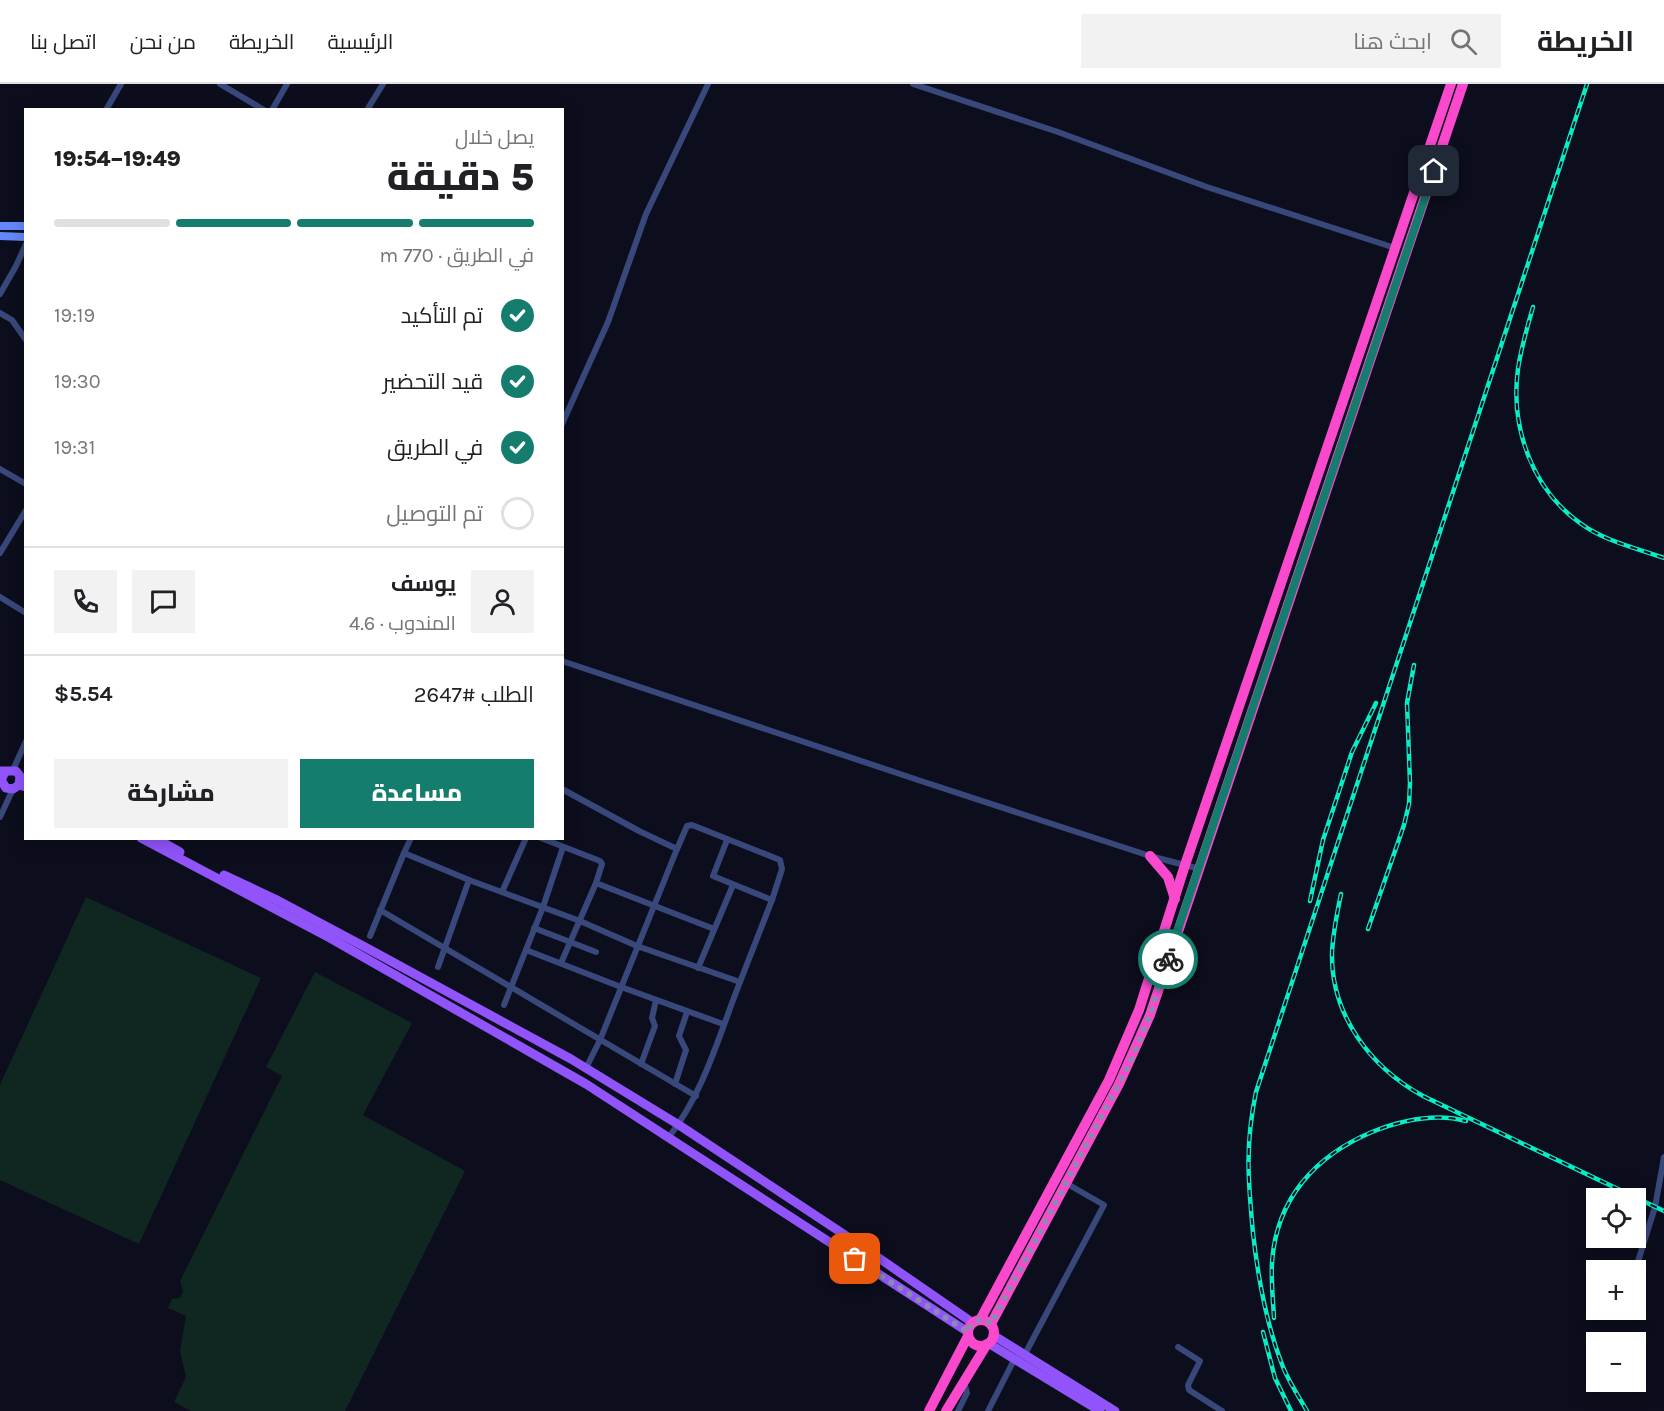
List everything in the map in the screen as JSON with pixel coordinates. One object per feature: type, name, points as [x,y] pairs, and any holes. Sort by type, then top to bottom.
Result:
[{"type":"highway","points":[[1061,1180],[1127,1042],[1153,970],[1185,865],[1451,84]]},
{"type":"highway","points":[[929,1411],[981,1332],[1061,1180],[1139,1043],[1200,869],[1258,690],[1463,84]]},
{"type":"highway","points":[[1247,686],[1258,690]]},
{"type":"highway","points":[[1150,856],[1168,877],[1175,900]]},
{"type":"highway","points":[[946,1411],[963,1380],[981,1332]]},
{"type":"main road","points":[[145,840],[273,903]]},
{"type":"main road","points":[[159,840],[586,1068],[679,1125],[860,1245],[1015,1358],[1115,1411]]},
{"type":"main road","points":[[332,934],[586,1084],[668,1138],[981,1332],[1025,1354],[1100,1411]]},
{"type":"street","points":[[107,108],[121,84]]},
{"type":"street","points":[[220,84],[261,108]]},
{"type":"street","points":[[273,108],[287,84]]},
{"type":"street","points":[[368,108],[383,84]]},
{"type":"street","points":[[564,420],[608,322],[646,214],[708,84]]},
{"type":"street","points":[[913,84],[1058,132],[1207,187],[1396,248]]},
{"type":"street","points":[[0,226],[24,226]]},
{"type":"street","points":[[0,236],[24,237]]},
{"type":"street","points":[[0,294],[24,248]]},
{"type":"street","points":[[0,313],[12,320],[24,337]]},
{"type":"street","points":[[0,469],[24,483]]},
{"type":"street","points":[[0,553],[24,513]]},
{"type":"street","points":[[0,597],[24,612]]},
{"type":"street","points":[[564,662],[1150,856],[1200,869]]},
{"type":"street","points":[[0,817],[10,780],[24,746]]},
{"type":"street","points":[[564,790],[677,849]]},
{"type":"street","points":[[586,1068],[600,1040],[687,826],[690,825],[780,860],[782,868],[772,900],[696,1096],[679,1125],[668,1138]]},
{"type":"street","points":[[370,936],[410,840]]},
{"type":"street","points":[[502,892],[525,840]]},
{"type":"street","points":[[546,840],[601,862],[596,883],[561,963]]},
{"type":"street","points":[[727,840],[712,876],[772,900]]},
{"type":"street","points":[[504,1005],[543,907],[563,847]]},
{"type":"street","points":[[404,853],[580,921],[637,946],[740,982]]},
{"type":"street","points":[[438,967],[469,880]]},
{"type":"street","points":[[596,883],[714,929]]},
{"type":"street","points":[[698,968],[733,885]]},
{"type":"street","points":[[380,910],[696,1096]]},
{"type":"street","points":[[534,928],[596,952]]},
{"type":"street","points":[[526,950],[723,1024]]},
{"type":"street","points":[[641,1064],[655,1026],[652,1018],[657,1000]]},
{"type":"street","points":[[675,1083],[686,1050],[679,1036],[687,1012]]},
{"type":"street","points":[[1638,1260],[1655,1207],[1664,1157]]},
{"type":"street","points":[[1025,1354],[1104,1205],[1061,1180]]},
{"type":"street","points":[[1178,1347],[1200,1362],[1188,1385],[1189,1390],[1222,1411]]},
{"type":"street","points":[[988,1411],[1015,1358]]},
{"type":"street","points":[[958,1411],[967,1393],[963,1380]]},
{"type":"green space","points":[[86,897],[261,978],[139,1244],[0,1180],[0,1085]]},
{"type":"green space","points":[[315,972],[412,1023],[363,1115],[465,1171],[345,1411],[191,1411],[174,1402],[186,1377],[180,1351],[186,1316],[168,1308],[172,1299],[180,1298],[183,1292],[180,1281],[282,1076],[266,1067]]},
{"type":"railway","points":[[1307,1411],[1288,1378],[1277,1351],[1267,1318],[1257,1267],[1248,1162],[1256,1092],[1587,84]]},
{"type":"railway","points":[[1533,307],[1521,353],[1516,391],[1521,434],[1537,475],[1563,509],[1589,529],[1620,544],[1664,558]]},
{"type":"railway","points":[[1368,929],[1409,804],[1407,703],[1414,665]]},
{"type":"railway","points":[[1310,901],[1323,840],[1352,752],[1376,703]]},
{"type":"railway","points":[[1341,894],[1332,953],[1333,976],[1338,997],[1357,1037],[1386,1070],[1423,1096],[1664,1211]]},
{"type":"railway","points":[[1274,1318],[1272,1263],[1275,1240],[1290,1200],[1316,1167],[1352,1142],[1395,1124],[1431,1118],[1466,1121]]},
{"type":"railway","points":[[1263,1332],[1275,1378],[1291,1411]]},
{"type":"way so far","points":[[855,1259],[968,1332],[970,1325],[976,1320],[984,1320],[991,1324],[1131,1061],[1150,1015],[1168,959]]},
{"type":"route","points":[[1168,959],[1434,171]]}]
